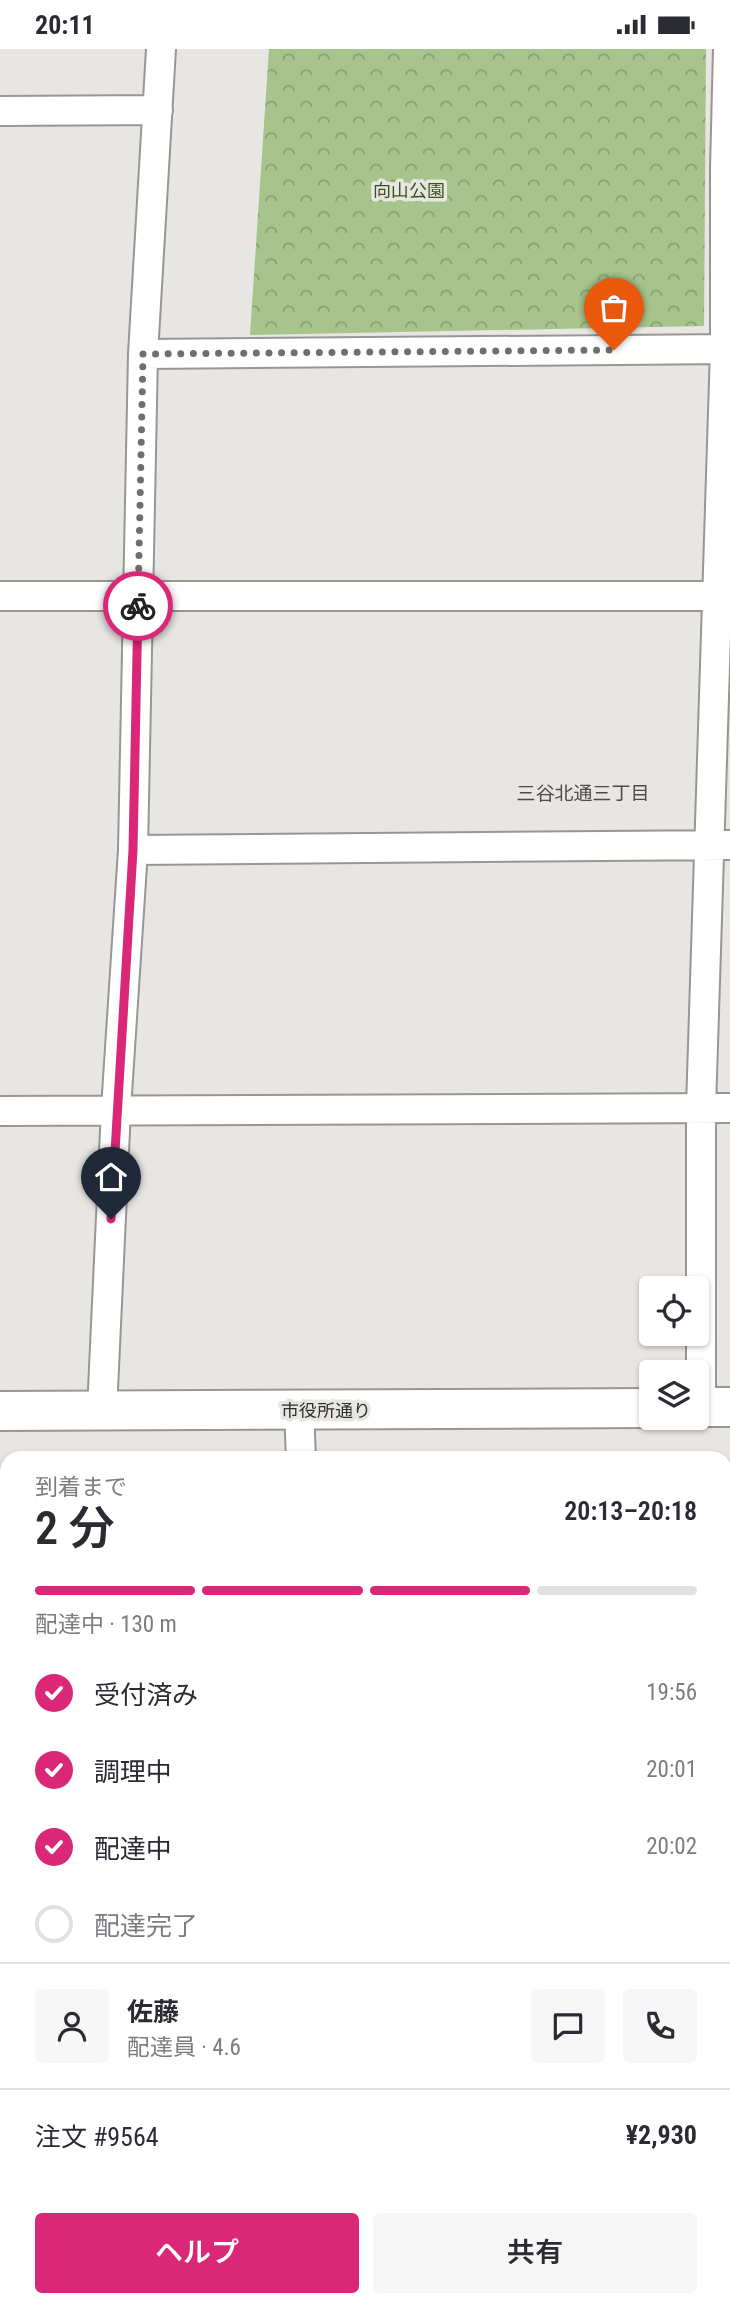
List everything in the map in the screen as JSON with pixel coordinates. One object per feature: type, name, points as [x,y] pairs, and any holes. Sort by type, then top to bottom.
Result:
[{"type":"street","points":[[102,1411],[116,1109],[133,850],[143,354],[161,49]]},
{"type":"street","points":[[708,1360],[701,1108],[720,845],[728,349],[724,169],[727,49]]},
{"type":"street","points":[[0,111],[158,110]]},
{"type":"street","points":[[143,354],[728,349]]},
{"type":"street","points":[[0,596],[723,596]]},
{"type":"street","points":[[133,850],[720,845]]},
{"type":"street","points":[[0,1111],[730,1108]]},
{"type":"street","name":"市役所通り","points":[[0,1411],[639,1408]]},
{"type":"street","points":[[299,1410],[301,1451]]},
{"type":"green space","name":"向山公園","points":[[269,49],[706,49],[704,326],[250,335]]},
{"type":"way so far","points":[[138,606],[143,354],[614,350]]},
{"type":"district","name":"三谷北通三丁目","points":[[583,793]]},
{"type":"route","points":[[111,1219],[133,850],[138,606]]}]
